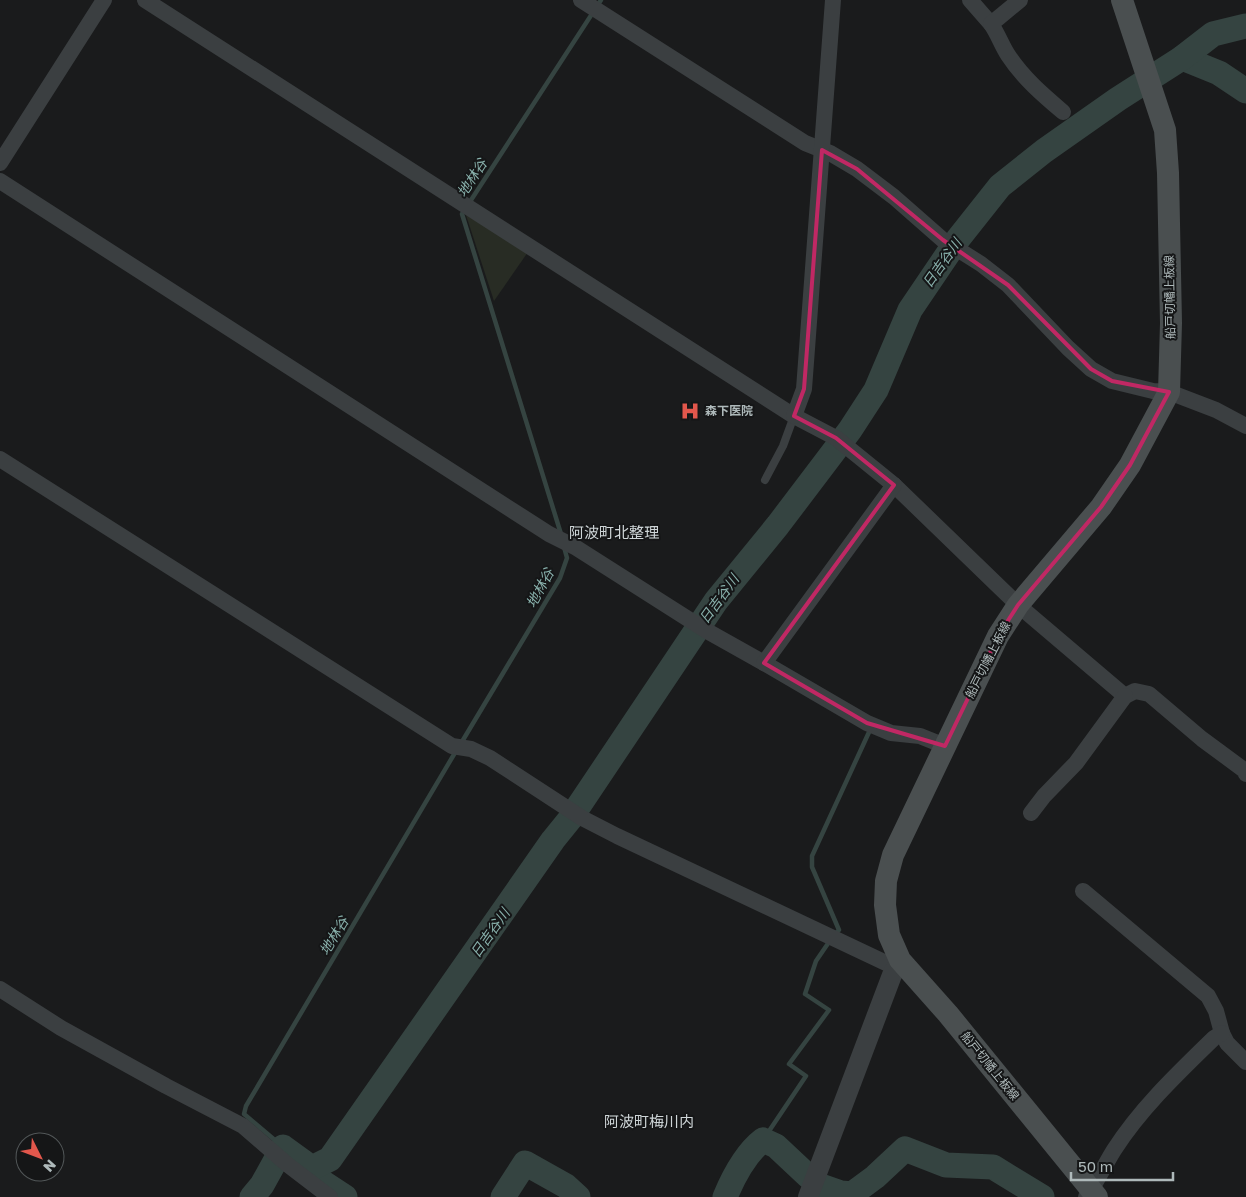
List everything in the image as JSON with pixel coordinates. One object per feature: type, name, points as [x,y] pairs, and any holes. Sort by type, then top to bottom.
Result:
[{"type":"main road","name":"船戸切幡上板線","points":[[1091,1195],[948,1014],[900,960],[889,935],[886,881],[893,854],[998,636],[1018,605],[1101,508],[1130,465],[1169,392],[1168,173],[1165,130],[1122,0]]},
{"type":"street","points":[[0,164],[104,0]]},
{"type":"street","points":[[145,0],[794,416],[841,442],[894,484],[1018,605],[1125,696]]},
{"type":"street","points":[[794,416],[804,389],[833,0]]},
{"type":"street","points":[[970,0],[991,24],[1007,54],[1036,90],[1063,112]]},
{"type":"street","points":[[991,24],[1020,0]]},
{"type":"street","points":[[591,6],[805,143],[830,153],[857,169],[894,197],[943,240],[981,264],[1008,285],[1068,348],[1091,369],[1112,381],[1153,391],[1169,392],[1216,410],[1246,426]]},
{"type":"street","points":[[0,181],[700,627],[867,723],[891,733],[920,736],[945,746]]},
{"type":"street","points":[[0,459],[426,730],[460,747],[471,749],[490,758],[576,813],[617,836],[886,963],[900,960]]},
{"type":"street","points":[[764,663],[894,484]]},
{"type":"street","points":[[1031,813],[1044,796],[1076,763],[1125,696],[1135,691],[1149,694],[1202,739],[1244,770],[1246,774]]},
{"type":"street","points":[[1083,891],[1208,996],[1216,1011],[1222,1034],[1227,1043],[1246,1062]]},
{"type":"street","points":[[808,1197],[892,976],[900,960]]},
{"type":"street","points":[[0,989],[61,1028],[243,1126],[308,1182],[330,1197]]},
{"type":"street","points":[[1091,1195],[1114,1150],[1172,1077],[1214,1038],[1222,1034]]},
{"type":"lane","points":[[765,480],[783,446],[794,416]]},
{"type":"highlighted area","points":[[822,150],[857,169],[943,240],[1008,285],[1091,369],[1112,381],[1169,392],[1130,465],[1101,507],[1018,605],[998,636],[945,746],[867,723],[764,663],[894,485],[836,438],[794,416],[804,389]]},
{"type":"shaded area","points":[[466,215],[528,252],[494,301]]},
{"type":"waterway","name":"地林谷","points":[[561,534],[462,214],[601,0]]},
{"type":"waterway","name":"日吉谷川","points":[[252,1197],[262,1185],[283,1147],[312,1168],[330,1159],[553,840],[570,819],[716,601],[778,525],[850,430],[876,390],[910,310],[958,239],[1000,186],[1044,151],[1118,99],[1182,58],[1213,34],[1246,26]]},
{"type":"waterway","name":"日吉谷川","points":[[1182,58],[1219,73],[1246,91]]},
{"type":"waterway","name":"地林谷","points":[[460,745],[560,578],[567,558],[564,547]]},
{"type":"waterway","points":[[836,933],[839,930],[812,867],[812,856],[870,730]]},
{"type":"waterway","name":"地林谷","points":[[283,1147],[244,1114],[246,1106],[456,751]]},
{"type":"waterway","points":[[763,1140],[806,1076],[789,1064],[829,1010],[805,994],[816,961],[829,942]]},
{"type":"waterway","points":[[725,1197],[736,1174],[751,1152],[763,1140],[776,1146],[808,1176]]},
{"type":"waterway","points":[[821,1186],[841,1193],[852,1194],[875,1177],[905,1149],[946,1165],[993,1167],[1042,1197]]},
{"type":"waterway","points":[[503,1197],[525,1163],[566,1186],[578,1197]]},
{"type":"waterway","points":[[312,1169],[316,1178],[345,1197]]},
{"type":"place","name":"森下医院","points":[[690,411]]},
{"type":"district","name":"阿波町北整理","points":[[614,533]]},
{"type":"district","name":"阿波町梅川内","points":[[649,1122]]}]
